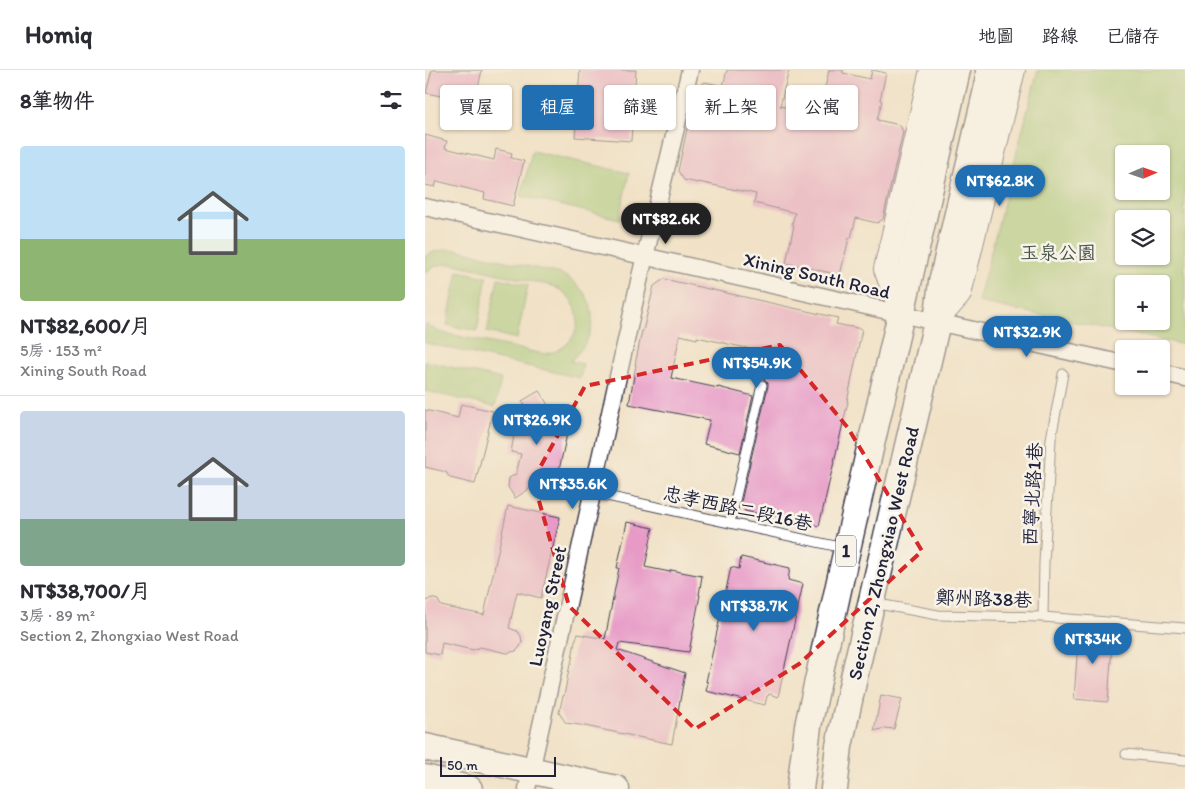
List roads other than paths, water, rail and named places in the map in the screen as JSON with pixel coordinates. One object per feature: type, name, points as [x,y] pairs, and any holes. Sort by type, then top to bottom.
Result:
[{"type":"main road","name":"Section 2, Zhongxiao West Road","points":[[800,789],[808,726],[957,70]]},
{"type":"main road","name":"Section 2, Zhongxiao West Road","points":[[835,789],[839,746],[938,320],[942,282],[993,74]]},
{"type":"main road","points":[[425,747],[529,780],[616,789]]},
{"type":"main road","points":[[425,778],[469,789]]},
{"type":"street","name":"Luoyang Street","points":[[529,780],[645,257],[690,70]]},
{"type":"street","points":[[901,312],[886,269],[932,70]]},
{"type":"street","name":"Section 2, Zhongxiao West Road","points":[[938,320],[959,294],[1013,70]]},
{"type":"street","name":"Xining South Road","points":[[425,207],[645,257],[938,320],[1115,362]]},
{"type":"street","points":[[1170,374],[1185,378]]},
{"type":"lane","points":[[662,184],[666,147],[684,70]]},
{"type":"lane","name":"西寧北路1巷","points":[[1043,617],[1051,439],[1063,374]]},
{"type":"lane","points":[[730,522],[762,386]]},
{"type":"lane","name":"忠孝西路二段16巷","points":[[593,492],[847,548]]},
{"type":"lane","name":"鄭州路38巷","points":[[873,603],[938,615],[1043,617],[1185,628]]},
{"type":"lane","points":[[1126,754],[1185,760]]},
{"type":"park label","name":"玉泉公園","points":[[1058,252]]}]
